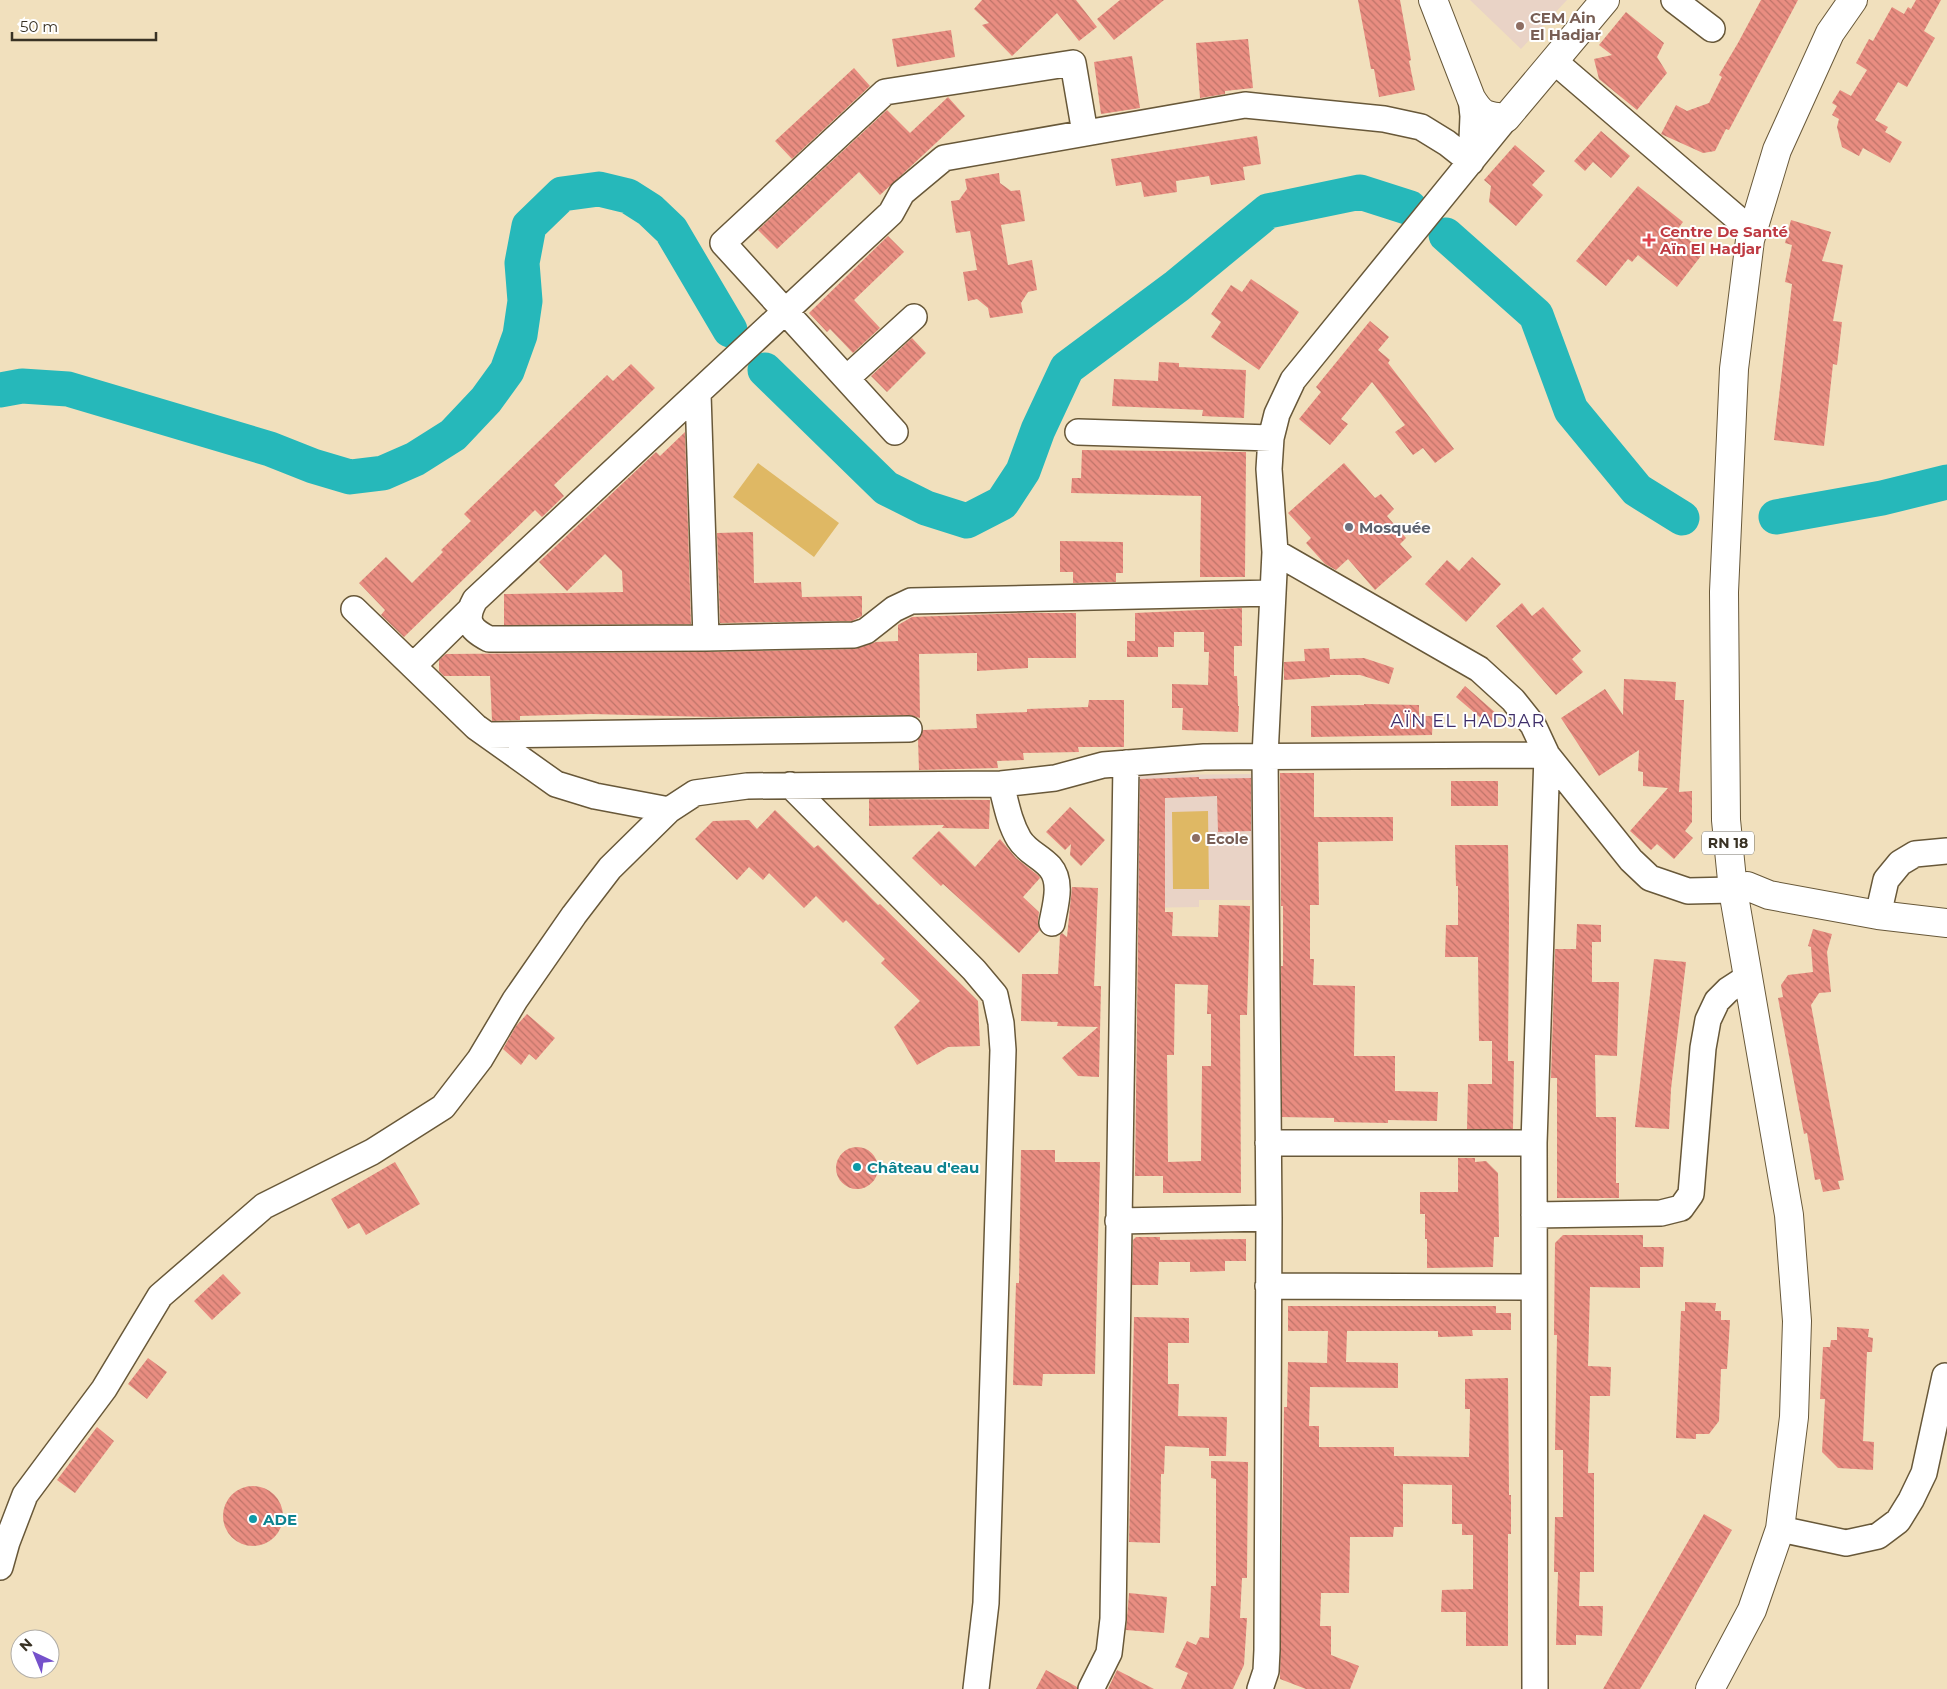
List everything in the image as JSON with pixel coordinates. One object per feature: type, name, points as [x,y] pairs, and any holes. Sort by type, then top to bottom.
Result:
[{"type":"main road","points":[[1433,0],[1471,98],[1478,110],[1487,116],[1506,118],[1605,0]]},
{"type":"main road","name":"RN 18","points":[[1710,1689],[1752,1610],[1780,1529],[1794,1417],[1797,1321],[1789,1216],[1733,890],[1726,820],[1724,592],[1734,369],[1750,240],[1777,150],[1830,33],[1853,0]]},
{"type":"main road","points":[[1733,890],[1747,886],[1770,895],[1878,915],[1947,923]]},
{"type":"street","points":[[1674,0],[1712,29]]},
{"type":"street","points":[[1554,61],[1752,232]]},
{"type":"street","points":[[895,432],[723,243],[885,92],[1073,63],[1085,133]]},
{"type":"street","points":[[1471,98],[1473,116],[1471,162]]},
{"type":"street","points":[[413,666],[469,611],[476,600],[891,213],[902,193],[944,158],[1246,105],[1384,119],[1421,127],[1447,143],[1471,162]]},
{"type":"street","points":[[1260,1689],[1266,1671],[1268,1650],[1269,1218],[1265,756],[1275,552],[1269,469],[1270,438],[1277,414],[1293,380],[1506,118]]},
{"type":"street","points":[[847,378],[914,317]]},
{"type":"street","points":[[698,394],[706,638]]},
{"type":"street","points":[[1078,432],[1270,438]]},
{"type":"street","points":[[1275,552],[1478,670],[1513,700],[1534,724],[1547,754],[1631,860],[1650,878],[1688,891],[1733,890]]},
{"type":"street","points":[[469,611],[471,624],[478,634],[489,639],[854,635],[866,631],[894,609],[911,601],[918,600],[1272,593]]},
{"type":"street","points":[[354,609],[476,727],[556,784],[594,796],[669,810]]},
{"type":"street","points":[[488,735],[909,729]]},
{"type":"street","points":[[0,1566],[25,1495],[104,1389],[160,1296],[264,1206],[372,1152],[443,1107],[480,1059],[515,1000],[574,915],[610,868],[669,810],[695,793],[747,786],[1001,784],[1054,778],[1103,765],[1204,757],[1547,754]]},
{"type":"street","points":[[1535,1689],[1534,1143],[1547,754]]},
{"type":"street","points":[[1091,1689],[1109,1653],[1113,1619],[1126,763]]},
{"type":"street","points":[[1001,784],[1012,825],[1020,840],[1030,852],[1050,867],[1056,878],[1058,886],[1052,923]]},
{"type":"street","points":[[790,785],[974,970],[995,995],[1001,1023],[1003,1060],[986,1603],[976,1689]]},
{"type":"street","points":[[1878,915],[1886,880],[1900,863],[1915,854],[1947,850]]},
{"type":"street","points":[[1534,1216],[1661,1213],[1682,1208],[1691,1194],[1703,1048],[1708,1020],[1717,1001],[1728,990],[1748,977]]},
{"type":"street","points":[[1268,1144],[1534,1143]]},
{"type":"street","points":[[1118,1221],[1269,1218]]},
{"type":"street","points":[[1268,1286],[1533,1286]]},
{"type":"street","points":[[1780,1529],[1846,1543],[1878,1536],[1898,1521],[1912,1500],[1924,1473],[1945,1376]]},
{"type":"shaded area","name":"CEM Ain El Hadjar","points":[[1470,0],[1567,0],[1521,49]]},
{"type":"shaded area","points":[[758,463],[839,523],[814,557],[733,497]]},
{"type":"shaded area","name":"Ecole","points":[[1256,774],[1257,900],[1199,900],[1199,907],[1136,908],[1134,775]]},
{"type":"shaded area","points":[[1208,811],[1209,889],[1173,889],[1172,812]]},
{"type":"building","points":[[982,0],[1076,0],[1097,27],[1079,41],[1057,13],[1012,56],[982,25],[989,23],[974,9]]},
{"type":"building","points":[[1120,0],[1164,0],[1114,40],[1097,19]]},
{"type":"building","points":[[1358,0],[1400,0],[1415,90],[1379,97],[1374,69],[1371,69]]},
{"type":"building","points":[[1761,0],[1798,0],[1729,130],[1726,129],[1715,151],[1703,153],[1661,134],[1676,105],[1687,111],[1709,103],[1722,77],[1719,75]]},
{"type":"building","points":[[1916,0],[1941,0],[1924,31],[1935,38],[1907,87],[1898,82],[1875,120],[1888,127],[1885,132],[1902,142],[1890,163],[1863,148],[1859,156],[1842,147],[1837,127],[1839,119],[1832,115],[1837,106],[1832,103],[1840,90],[1851,96],[1867,70],[1856,63],[1869,39],[1873,41],[1892,7],[1904,14],[1908,7],[1911,9]]},
{"type":"building","points":[[1626,12],[1664,43],[1657,57],[1667,73],[1637,110],[1599,79],[1594,59],[1612,55],[1599,45]]},
{"type":"building","points":[[951,30],[955,57],[897,67],[892,39]]},
{"type":"building","points":[[1248,39],[1253,88],[1225,91],[1225,94],[1200,98],[1196,43]]},
{"type":"building","points":[[1132,56],[1140,108],[1101,114],[1094,62]]},
{"type":"building","points":[[854,68],[870,86],[792,159],[775,141]]},
{"type":"building","points":[[948,97],[965,116],[880,195],[859,172],[777,249],[758,230],[887,110],[910,133]]},
{"type":"building","points":[[1601,131],[1630,156],[1611,178],[1593,162],[1585,171],[1574,161]]},
{"type":"building","points":[[1257,136],[1261,164],[1243,167],[1245,180],[1211,185],[1209,176],[1176,181],[1177,192],[1144,197],[1141,182],[1116,186],[1111,159]]},
{"type":"building","points":[[1515,145],[1545,171],[1532,185],[1543,195],[1516,226],[1489,202],[1491,186],[1484,180]]},
{"type":"building","points":[[999,173],[1000,183],[1011,191],[1020,190],[1025,221],[1001,225],[1008,265],[1032,260],[1037,290],[1028,292],[1021,303],[1023,313],[990,318],[988,308],[977,299],[968,301],[963,272],[977,270],[970,231],[956,233],[951,201],[959,200],[967,189],[965,179]]},
{"type":"building","points":[[1638,186],[1683,222],[1677,230],[1704,252],[1677,287],[1638,255],[1632,262],[1628,259],[1606,286],[1576,261]]},
{"type":"building","points":[[1791,220],[1831,232],[1822,261],[1843,265],[1833,321],[1842,322],[1837,365],[1833,364],[1824,446],[1774,440],[1792,284],[1785,282],[1792,245],[1785,243]]},
{"type":"building","points":[[888,236],[904,252],[854,300],[880,328],[853,353],[830,329],[827,332],[809,313]]},
{"type":"building","points":[[1251,279],[1299,312],[1259,370],[1211,337],[1221,322],[1211,314],[1231,285],[1242,292]]},
{"type":"building","points":[[1370,321],[1389,337],[1378,350],[1390,360],[1388,363],[1454,449],[1435,463],[1423,448],[1413,455],[1395,432],[1405,425],[1372,382],[1341,419],[1348,424],[1330,445],[1299,419],[1321,392],[1316,387]]},
{"type":"building","points":[[912,338],[926,353],[887,392],[871,376]]},
{"type":"building","points":[[1159,362],[1179,363],[1179,367],[1246,370],[1244,418],[1202,416],[1203,410],[1112,406],[1114,379],[1158,381]]},
{"type":"building","points":[[631,364],[655,388],[554,485],[564,496],[542,517],[535,510],[404,637],[381,615],[385,610],[359,583],[386,557],[412,583],[443,552],[441,550],[471,521],[464,514],[607,375],[613,381]]},
{"type":"building","points":[[685,432],[691,624],[504,625],[504,594],[623,592],[622,571],[605,554],[567,591],[539,562],[656,452],[660,456]]},
{"type":"building","points":[[1082,450],[1246,452],[1245,577],[1200,577],[1201,496],[1071,493],[1072,478],[1081,478]]},
{"type":"building","name":"Mosquée","points":[[1344,463],[1375,498],[1381,494],[1394,509],[1387,516],[1406,538],[1400,544],[1412,557],[1375,590],[1348,559],[1336,570],[1325,564],[1306,543],[1311,538],[1288,513]]},
{"type":"building","points":[[753,532],[754,583],[801,582],[802,597],[862,596],[862,616],[852,621],[720,623],[717,533]]},
{"type":"building","points":[[1060,541],[1123,542],[1123,573],[1116,573],[1116,582],[1073,583],[1073,572],[1060,572]]},
{"type":"building","points":[[1472,557],[1501,584],[1466,622],[1425,584],[1447,560],[1459,571]]},
{"type":"building","points":[[1522,603],[1532,616],[1543,607],[1581,651],[1572,659],[1583,672],[1556,695],[1496,626]]},
{"type":"building","points":[[1242,608],[1242,646],[1234,646],[1234,676],[1237,676],[1239,706],[1238,732],[1182,730],[1183,708],[1172,708],[1172,684],[1208,685],[1209,652],[1204,652],[1204,632],[1174,632],[1174,647],[1158,647],[1158,657],[1127,657],[1127,641],[1135,641],[1135,613]]},
{"type":"building","points":[[1076,613],[1076,658],[1028,658],[1028,668],[977,671],[977,653],[919,654],[920,718],[909,715],[712,717],[591,714],[520,716],[520,720],[492,721],[490,676],[444,676],[439,671],[439,660],[446,654],[855,649],[876,642],[898,641],[898,625],[912,617]]},
{"type":"building","points":[[1329,648],[1330,659],[1364,658],[1394,668],[1389,684],[1360,675],[1330,675],[1330,677],[1284,680],[1284,662],[1305,661],[1304,649]]},
{"type":"building","points":[[1624,679],[1676,682],[1675,700],[1684,700],[1679,792],[1692,791],[1692,822],[1685,831],[1693,838],[1674,859],[1657,844],[1651,850],[1630,831],[1668,788],[1643,786],[1643,772],[1638,771],[1639,750],[1599,776],[1561,718],[1605,689],[1623,715]]},
{"type":"building","points":[[1465,686],[1498,715],[1489,725],[1456,697]]},
{"type":"building","points":[[1089,700],[1124,700],[1124,747],[1078,747],[1079,752],[1023,753],[1024,760],[997,761],[998,768],[919,770],[918,739],[923,730],[977,728],[976,714],[1027,712],[1027,709],[1088,707]]},
{"type":"building","points":[[1364,704],[1419,705],[1419,716],[1433,716],[1432,735],[1311,737],[1311,706]]},
{"type":"building","points":[[1280,773],[1314,773],[1314,817],[1393,817],[1393,841],[1318,842],[1319,905],[1310,905],[1310,959],[1314,959],[1313,985],[1355,986],[1354,1056],[1395,1056],[1395,1091],[1438,1092],[1437,1121],[1388,1120],[1388,1123],[1334,1122],[1334,1118],[1282,1117],[1281,966],[1283,966],[1283,906],[1281,906]]},
{"type":"building","points":[[1251,778],[1251,831],[1218,832],[1217,796],[1165,798],[1165,912],[1173,912],[1172,936],[1218,937],[1219,905],[1250,906],[1247,1015],[1240,1015],[1241,1193],[1163,1193],[1163,1176],[1135,1176],[1140,779]],"holes":[[[1175,984],[1208,985],[1207,1014],[1211,1014],[1211,1066],[1202,1066],[1201,1161],[1168,1162],[1167,1055],[1174,1055]]]},
{"type":"building","points":[[1451,781],[1498,781],[1498,806],[1451,806]]},
{"type":"building","points":[[869,799],[990,800],[989,829],[942,828],[944,825],[869,826]]},
{"type":"building","points":[[1070,807],[1105,840],[1081,866],[1070,855],[1071,844],[1065,850],[1046,832]]},
{"type":"building","points":[[775,810],[814,848],[818,845],[978,1001],[980,1046],[948,1047],[917,1065],[894,1027],[920,1001],[881,963],[885,959],[846,920],[843,923],[816,896],[804,908],[769,873],[763,880],[749,867],[737,880],[695,839],[713,821],[749,820],[757,829]]},
{"type":"building","points":[[939,831],[975,867],[1000,839],[1016,858],[1039,876],[1040,878],[1023,897],[1039,912],[1040,930],[1019,953],[943,884],[941,886],[912,858]]},
{"type":"building","points":[[1455,845],[1508,845],[1508,1061],[1514,1061],[1513,1129],[1467,1129],[1468,1084],[1492,1084],[1492,1041],[1479,1041],[1478,957],[1445,957],[1446,925],[1458,925]]},
{"type":"building","points":[[1072,887],[1098,888],[1094,986],[1101,986],[1099,1077],[1078,1076],[1062,1058],[1098,1027],[1057,1026],[1058,1022],[1021,1021],[1022,974],[1058,974],[1060,935],[1062,933],[1067,937]]},
{"type":"building","points":[[1577,924],[1601,925],[1601,942],[1592,942],[1592,982],[1619,982],[1617,1056],[1595,1055],[1596,1117],[1616,1117],[1616,1183],[1619,1183],[1619,1198],[1557,1198],[1557,1078],[1551,1078],[1555,949],[1576,949]]},
{"type":"building","points":[[1813,929],[1832,934],[1827,952],[1831,992],[1819,993],[1811,1005],[1844,1180],[1838,1181],[1840,1189],[1823,1192],[1820,1179],[1815,1180],[1807,1133],[1804,1134],[1778,998],[1783,997],[1781,985],[1788,975],[1813,972],[1811,947],[1808,946]]},
{"type":"building","points":[[1654,959],[1686,962],[1671,1089],[1669,1129],[1635,1127]]},
{"type":"building","points":[[527,1014],[555,1038],[536,1060],[529,1054],[521,1065],[503,1049],[516,1026]]},
{"type":"building","name":"Château d'eau","points":[[857,1147],[872,1153],[878,1168],[872,1183],[857,1189],[842,1183],[836,1168],[842,1153]]},
{"type":"building","points":[[1021,1150],[1055,1150],[1055,1162],[1100,1162],[1095,1374],[1043,1374],[1042,1386],[1013,1385],[1016,1283],[1019,1283]]},
{"type":"building","points":[[1458,1158],[1475,1158],[1475,1162],[1486,1161],[1498,1173],[1499,1237],[1494,1237],[1493,1267],[1427,1268],[1425,1214],[1420,1214],[1420,1192],[1458,1192]]},
{"type":"building","points":[[395,1162],[420,1204],[366,1235],[359,1223],[348,1229],[331,1199]]},
{"type":"building","points":[[1563,1235],[1643,1235],[1643,1247],[1664,1247],[1663,1267],[1640,1267],[1640,1288],[1590,1287],[1588,1366],[1611,1367],[1610,1396],[1590,1396],[1588,1473],[1594,1473],[1594,1572],[1580,1572],[1579,1606],[1603,1606],[1602,1636],[1576,1635],[1576,1645],[1556,1645],[1558,1572],[1554,1572],[1555,1517],[1563,1517],[1563,1450],[1555,1450],[1557,1335],[1554,1335],[1555,1243]]},
{"type":"building","points":[[1136,1237],[1160,1237],[1160,1240],[1246,1239],[1246,1261],[1225,1261],[1225,1271],[1190,1272],[1190,1262],[1159,1262],[1158,1285],[1132,1285],[1133,1240]]},
{"type":"building","points":[[223,1274],[241,1293],[212,1320],[194,1301]]},
{"type":"building","points":[[1685,1302],[1716,1303],[1715,1311],[1721,1311],[1721,1320],[1730,1320],[1727,1369],[1721,1369],[1719,1421],[1709,1434],[1696,1434],[1696,1439],[1676,1438],[1681,1311],[1685,1311]]},
{"type":"building","points":[[1288,1306],[1496,1306],[1496,1313],[1511,1313],[1511,1330],[1472,1330],[1473,1336],[1438,1337],[1438,1331],[1347,1331],[1346,1362],[1398,1363],[1398,1388],[1310,1387],[1309,1426],[1319,1426],[1319,1447],[1394,1447],[1394,1456],[1469,1457],[1470,1409],[1465,1409],[1465,1379],[1508,1378],[1511,1534],[1508,1534],[1508,1646],[1466,1646],[1466,1612],[1441,1612],[1442,1590],[1473,1589],[1473,1535],[1462,1535],[1462,1524],[1452,1524],[1452,1485],[1403,1484],[1403,1527],[1394,1527],[1393,1537],[1350,1537],[1349,1593],[1321,1593],[1320,1626],[1331,1626],[1331,1655],[1359,1666],[1350,1689],[1306,1689],[1280,1679],[1284,1407],[1287,1407],[1288,1362],[1327,1363],[1328,1331],[1288,1331]]},
{"type":"building","points":[[1134,1317],[1189,1318],[1189,1343],[1168,1343],[1168,1384],[1179,1384],[1178,1416],[1227,1417],[1226,1456],[1209,1456],[1209,1448],[1165,1446],[1164,1474],[1161,1474],[1160,1543],[1129,1542]]},
{"type":"building","points":[[1837,1327],[1869,1329],[1868,1337],[1873,1338],[1872,1352],[1867,1352],[1863,1441],[1874,1442],[1873,1470],[1838,1468],[1822,1452],[1825,1399],[1820,1399],[1823,1347],[1830,1347],[1831,1340],[1837,1340]]},
{"type":"building","points":[[148,1358],[167,1372],[147,1399],[128,1384]]},
{"type":"building","points":[[97,1427],[114,1441],[75,1493],[57,1480]]},
{"type":"building","points":[[1211,1461],[1248,1462],[1247,1578],[1242,1578],[1240,1618],[1247,1618],[1244,1665],[1233,1689],[1181,1689],[1188,1673],[1175,1667],[1187,1641],[1196,1645],[1200,1637],[1209,1638],[1211,1586],[1216,1586],[1216,1479],[1211,1478]]},
{"type":"building","name":"ADE","points":[[247,1486],[259,1486],[270,1491],[278,1499],[283,1510],[281,1528],[270,1541],[259,1546],[247,1546],[236,1541],[228,1533],[223,1522],[223,1510],[228,1499],[236,1491]]},
{"type":"building","points":[[1704,1514],[1732,1530],[1669,1640],[1640,1689],[1603,1689]]},
{"type":"building","points":[[1129,1593],[1167,1597],[1164,1633],[1126,1630]]},
{"type":"building","points":[[1046,1670],[1077,1687],[1077,1689],[1036,1689]]},
{"type":"building","points":[[1117,1670],[1154,1689],[1108,1689]]},
{"type":"waterway","points":[[0,390],[22,386],[68,389],[270,449],[313,466],[350,477],[383,473],[415,459],[453,435],[486,400],[507,371],[520,335],[525,301],[522,263],[529,226],[562,194],[599,189],[628,196],[650,210],[671,230],[730,330]]},
{"type":"waterway","points":[[765,370],[886,488],[926,508],[967,521],[1002,503],[1023,471],[1038,430],[1067,368],[1177,286],[1268,211],[1360,192],[1410,208]]},
{"type":"waterway","points":[[1446,235],[1536,315],[1571,410],[1637,490],[1682,518]]},
{"type":"waterway","points":[[1776,517],[1882,498],[1947,482]]},
{"type":"place","name":"CEM Ain El Hadjar","points":[[1520,26]]},
{"type":"place","name":"Centre De Santé Aïn El Hadjar","points":[[1649,240]]},
{"type":"place","name":"Mosquée","points":[[1349,527]]},
{"type":"place","name":"Ecole","points":[[1196,838]]},
{"type":"place","name":"Château d'eau","points":[[857,1167]]},
{"type":"place","name":"ADE","points":[[253,1519]]},
{"type":"district","name":"AÏN EL HADJAR","points":[[1468,721]]}]
